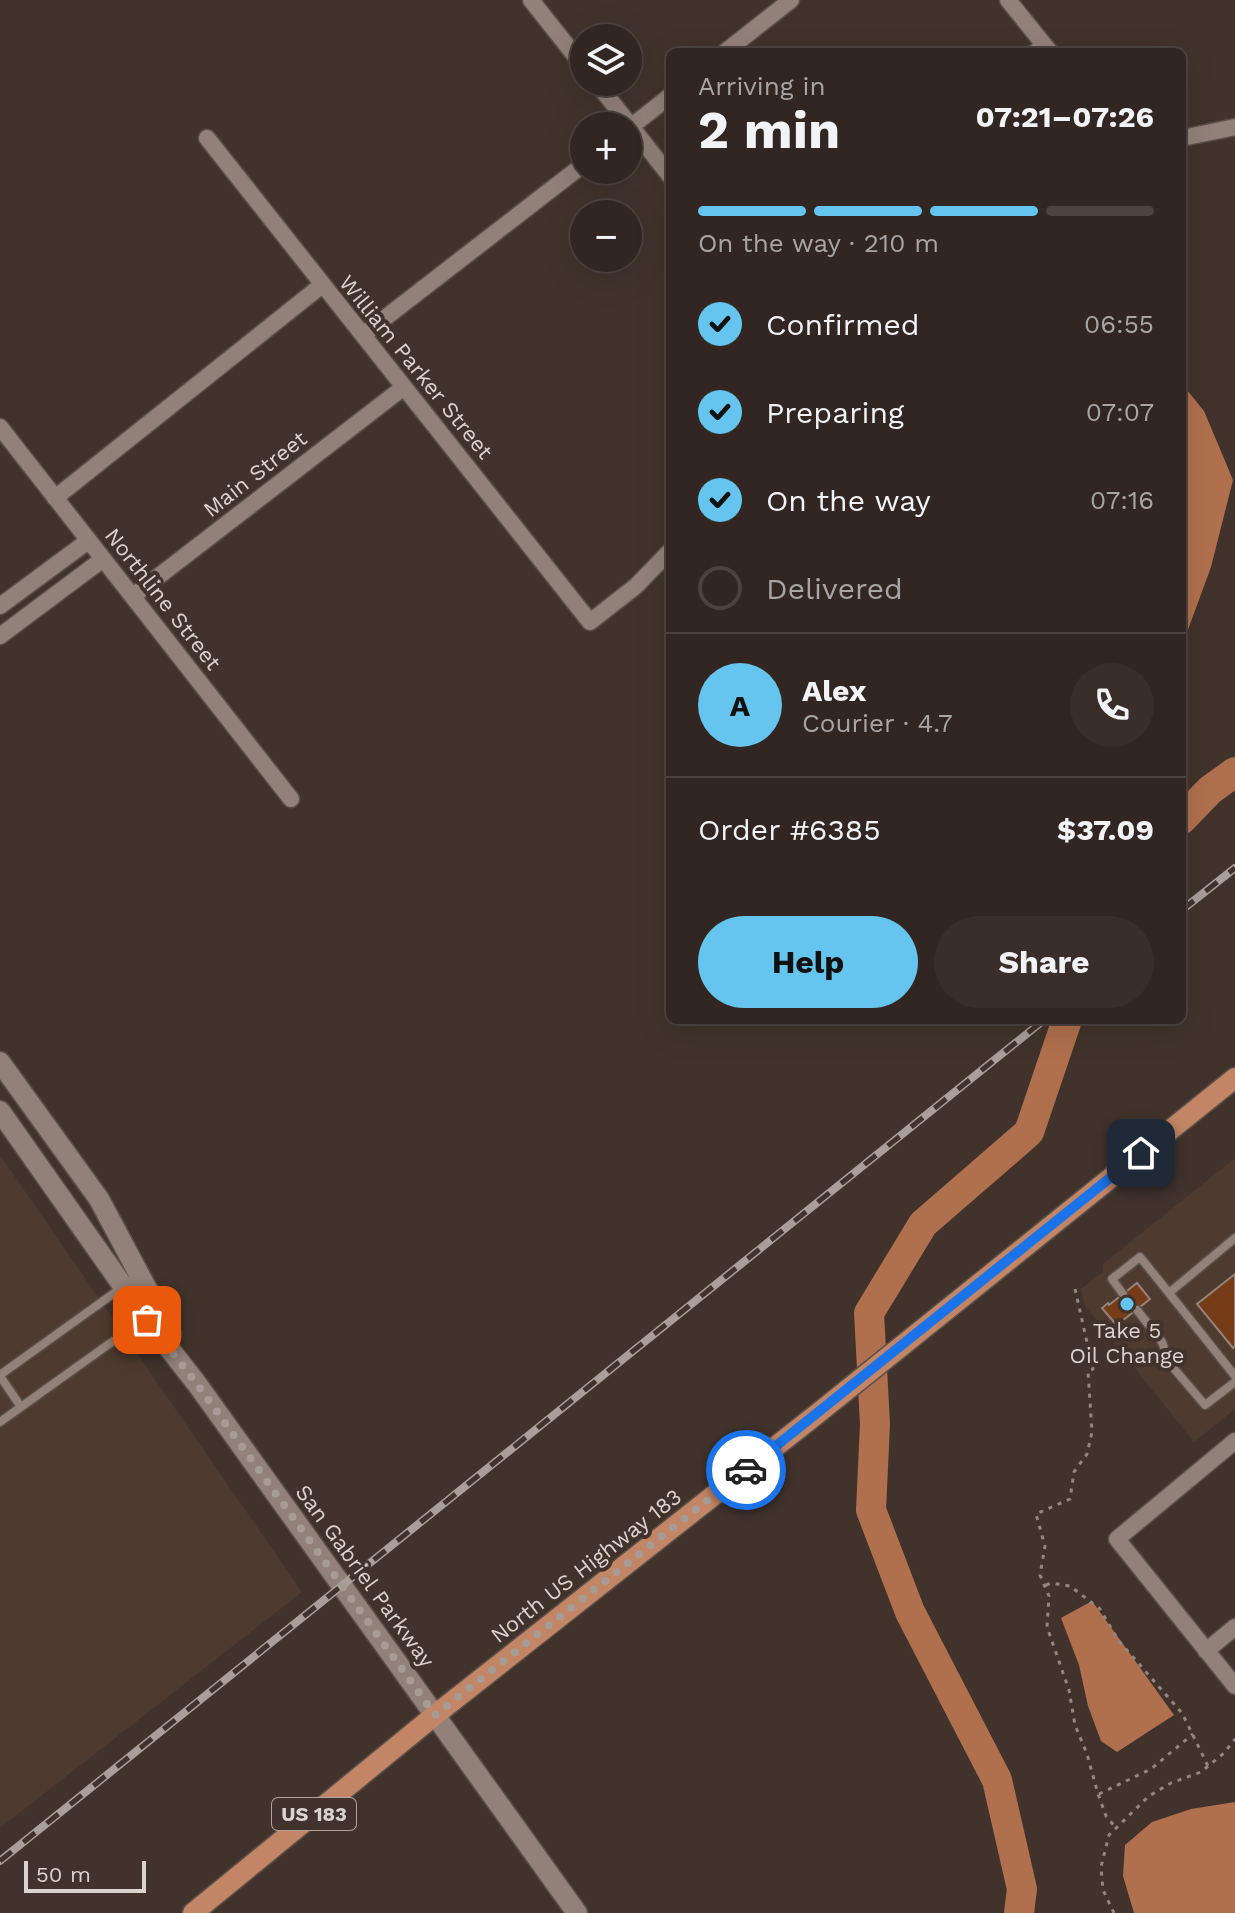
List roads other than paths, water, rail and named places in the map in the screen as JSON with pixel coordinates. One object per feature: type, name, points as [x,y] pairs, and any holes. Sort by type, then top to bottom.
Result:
[{"type":"main road","name":"North US Highway 183","points":[[193,1913],[435,1715],[817,1414],[1235,1078]]},
{"type":"street","points":[[531,0],[570,49]]},
{"type":"street","points":[[730,48],[791,0]]},
{"type":"street","points":[[1008,0],[1039,48]]},
{"type":"street","points":[[642,118],[666,99]]},
{"type":"street","points":[[1186,137],[1235,127]]},
{"type":"street","name":"William Parker Street","points":[[207,138],[590,622],[636,586],[666,555]]},
{"type":"street","points":[[642,142],[666,171]]},
{"type":"street","points":[[363,335],[570,175]]},
{"type":"street","points":[[55,498],[322,285]]},
{"type":"street","name":"Main Street","points":[[133,596],[404,387]]},
{"type":"street","name":"Northline Street","points":[[0,427],[291,799]]},
{"type":"street","points":[[0,606],[88,541]]},
{"type":"street","points":[[0,636],[103,559]]},
{"type":"street","name":"San Gabriel Parkway","points":[[0,1062],[99,1199],[197,1384]]},
{"type":"street","name":"San Gabriel Parkway","points":[[0,1111],[147,1320],[197,1384],[577,1913]]},
{"type":"street","points":[[1235,1441],[1117,1539],[1235,1686]]},
{"type":"street","points":[[1206,1651],[1235,1627]]},
{"type":"lane","points":[[1169,1293],[1235,1238]]},
{"type":"lane","points":[[1123,1294],[1112,1279],[1140,1257],[1235,1379],[1205,1405],[1170,1364],[1162,1342],[1137,1310]]},
{"type":"lane","points":[[21,1407],[0,1376],[124,1286]]},
{"type":"lane","points":[[0,1422],[147,1320]]},
{"type":"waterway","points":[[1186,815],[1210,790],[1235,772]]},
{"type":"waterway","points":[[1019,1913],[1022,1889],[997,1780],[910,1612],[871,1510],[875,1424],[869,1313],[923,1224],[1029,1132],[1066,1024]]},
{"type":"railway","points":[[1186,907],[1235,868]]},
{"type":"railway","points":[[0,1861],[1039,1024]]},
{"type":"place","name":"Take 5 Oil Change","points":[[1127,1304]]}]
